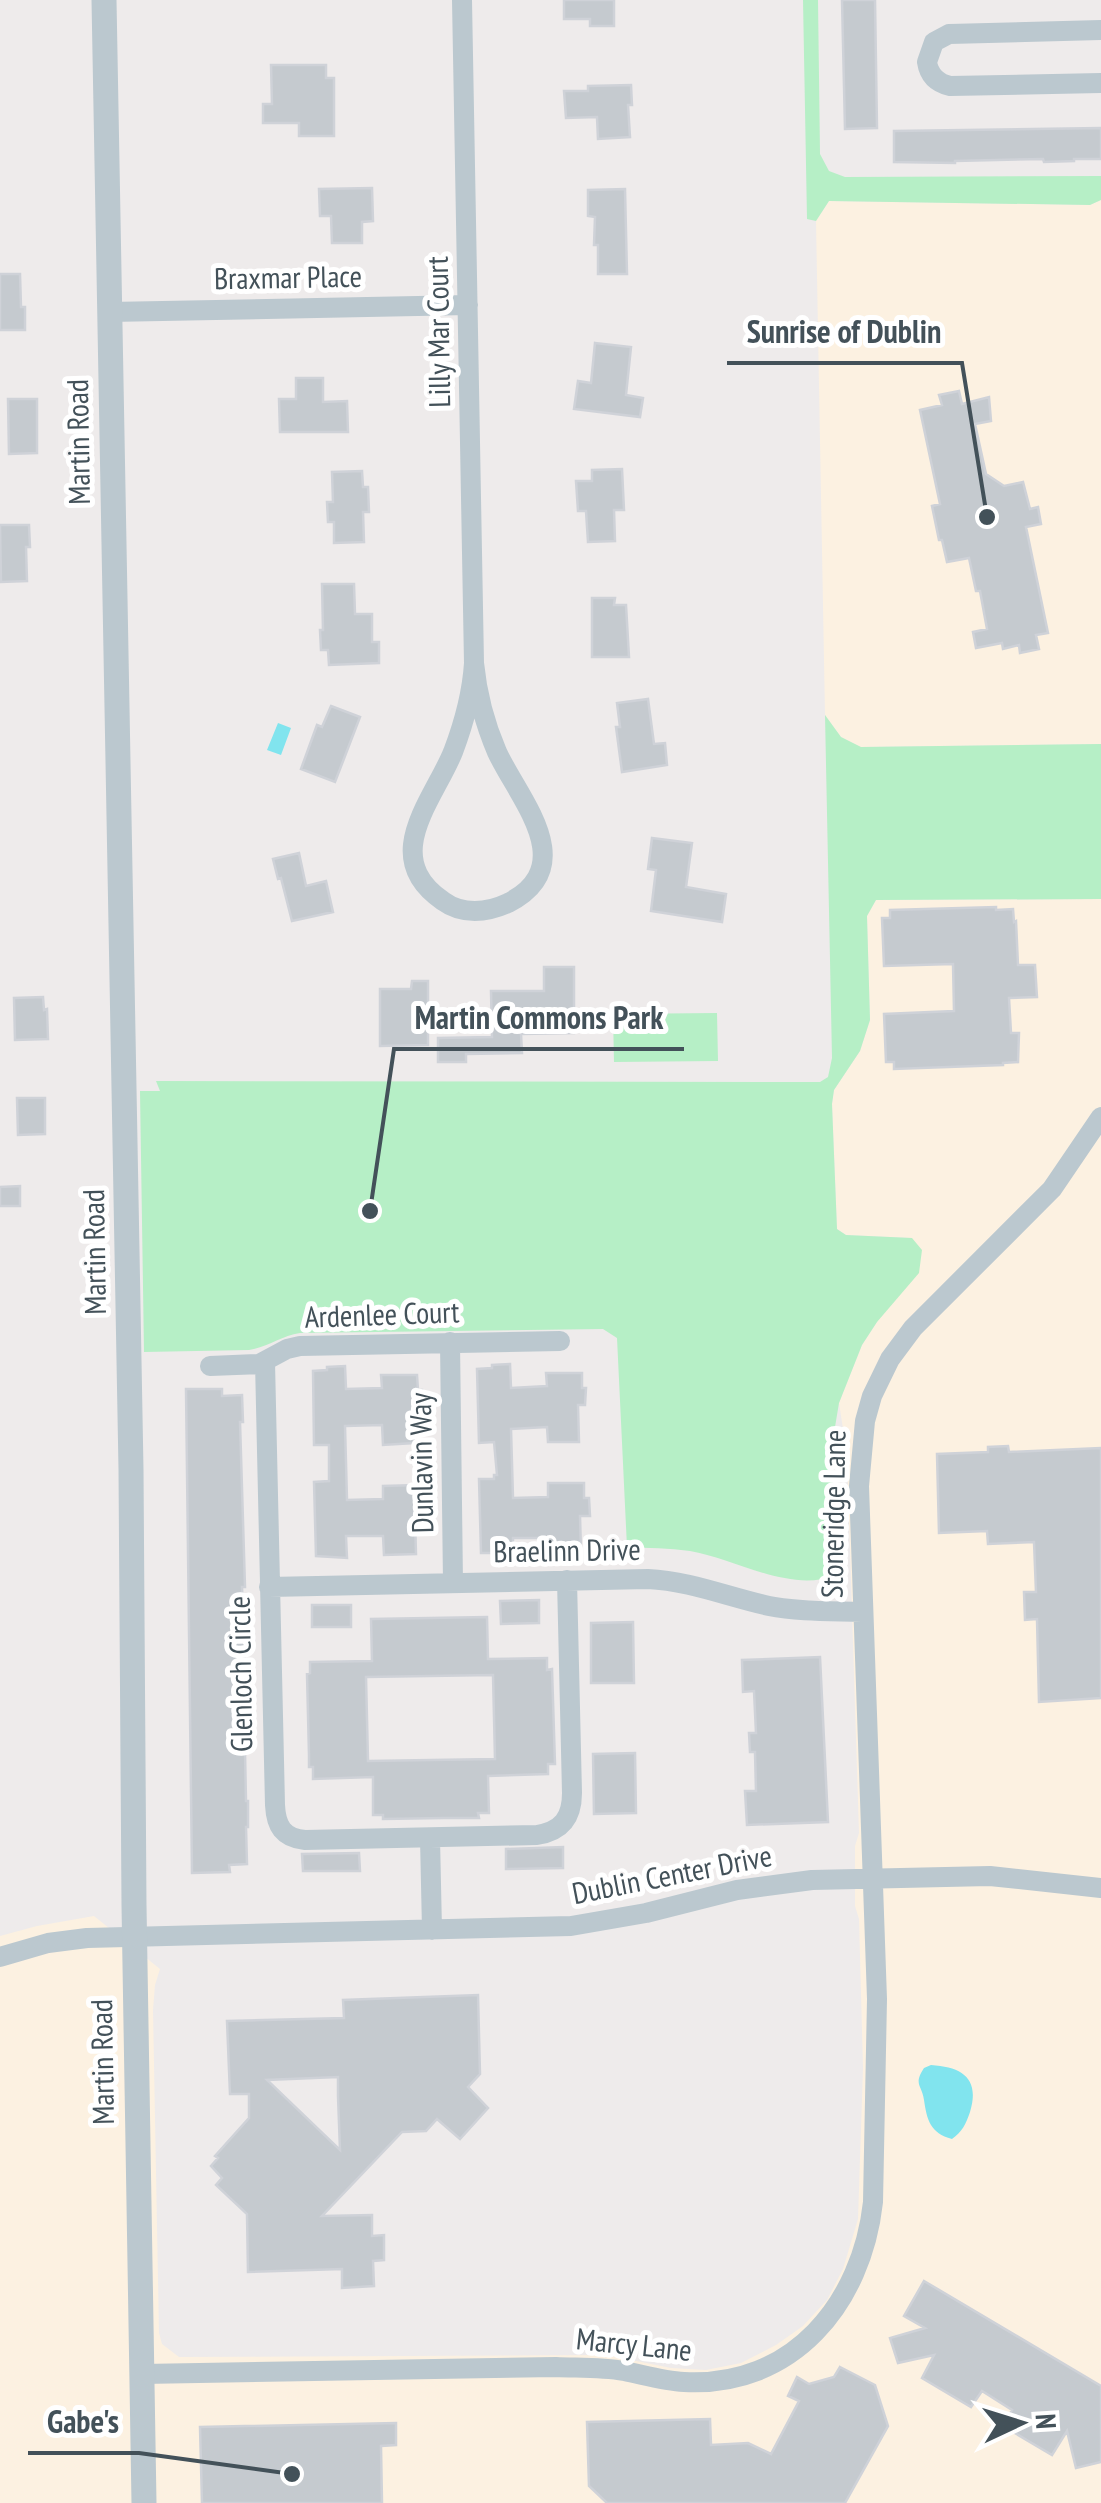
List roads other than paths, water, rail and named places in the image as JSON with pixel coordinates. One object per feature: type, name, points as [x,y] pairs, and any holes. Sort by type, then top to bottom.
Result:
[{"type":"street","name":"Martin Road","points":[[104,0],[132,1469],[134,1937],[144,2503]]},
{"type":"street","name":"Lilly Mar Court","points":[[462,0],[474,664],[488,727],[499,756],[538,826],[542,856],[539,872],[517,898],[500,907],[466,911],[441,900],[426,886],[416,868],[413,837],[466,716],[474,664]]},
{"type":"street","points":[[1101,30],[948,34],[934,42],[927,62],[933,77],[950,86],[1101,83]]},
{"type":"street","name":"Braxmar Place","points":[[109,312],[468,306]]},
{"type":"street","name":"Stoneridge Lane","points":[[873,1878],[860,1455],[872,1396],[881,1375],[914,1328],[1052,1189],[1101,1117]]},
{"type":"street","name":"Ardenlee Court","points":[[210,1366],[251,1366],[300,1346],[560,1341]]},
{"type":"street","name":"Dunlavin Way","points":[[450,1342],[453,1583]]},
{"type":"street","name":"Glenloch Circle","points":[[265,1362],[275,1806],[281,1830],[305,1840],[555,1830],[567,1819],[572,1793],[567,1580]]},
{"type":"street","name":"Braelinn Drive","points":[[269,1586],[668,1580],[770,1606],[862,1612]]},
{"type":"street","points":[[430,1838],[432,1930]]},
{"type":"street","name":"Dublin Center Drive","points":[[0,1957],[56,1941],[87,1938],[585,1924],[712,1895],[812,1880],[990,1876],[1101,1888]]},
{"type":"street","name":"Marcy Lane","points":[[142,2374],[556,2367],[608,2369],[668,2381],[705,2382],[740,2377],[790,2354],[830,2317],[850,2286],[870,2222],[878,2060],[873,1878]]},
{"type":"water","points":[[278,723],[291,728],[281,755],[267,750]]},
{"type":"water","points":[[931,2065],[960,2072],[973,2091],[970,2112],[952,2139],[934,2129],[927,2114],[919,2082],[924,2068]]},
{"type":"place","name":"Sunrise of Dublin","points":[[987,517]]},
{"type":"place","name":"Martin Commons Park","points":[[370,1211]]},
{"type":"place","name":"Gabe's","points":[[292,2474]]}]
